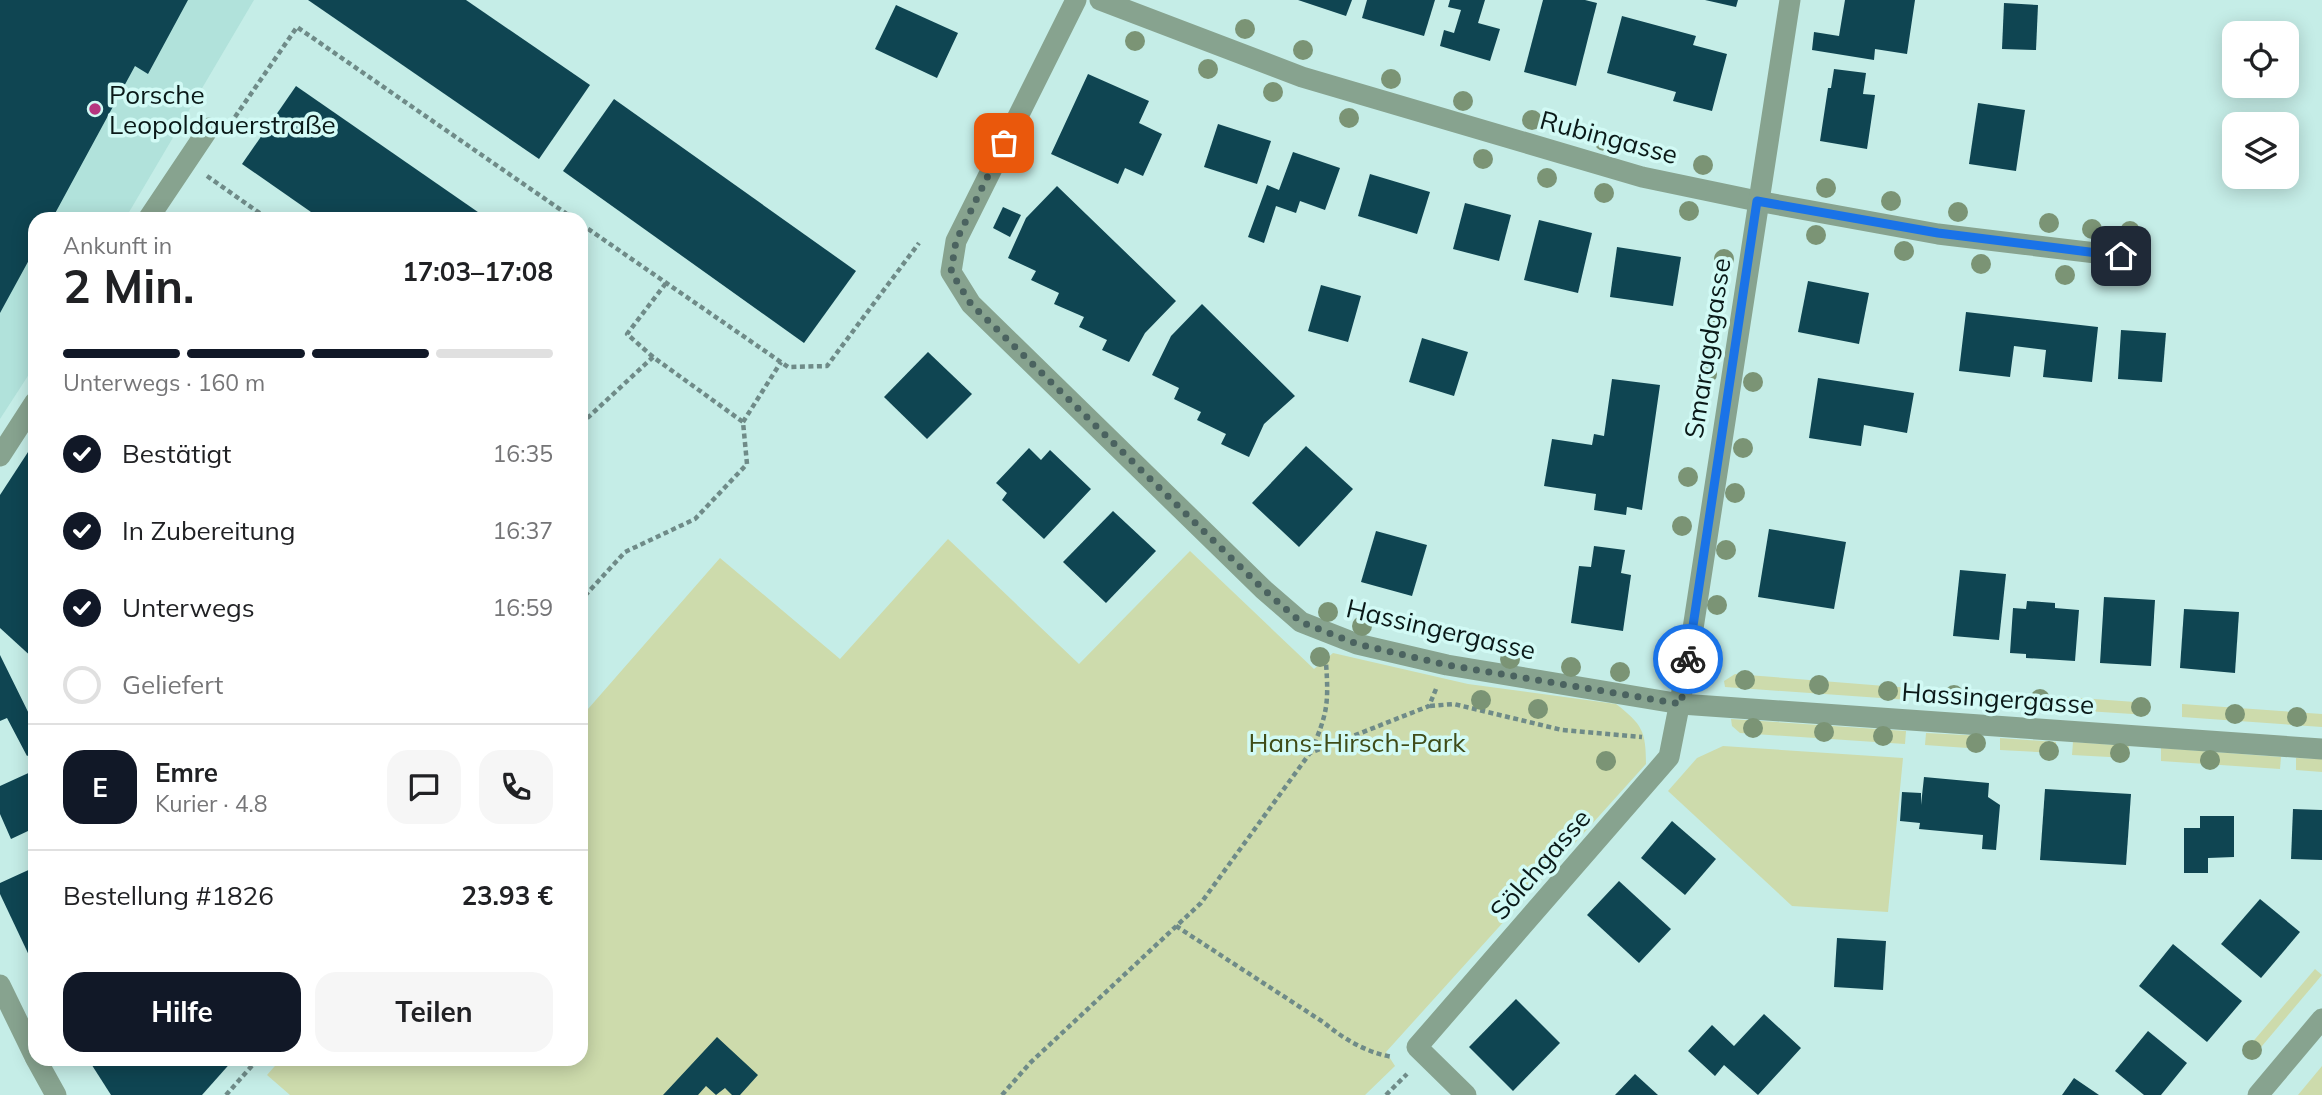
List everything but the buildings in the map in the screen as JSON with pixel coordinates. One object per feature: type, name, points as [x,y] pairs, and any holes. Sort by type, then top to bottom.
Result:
[{"type":"street","name":"Hassingergasse","points":[[1076,0],[956,241],[951,272],[971,304],[1263,589],[1301,622],[1357,644],[1447,665],[1681,704],[2322,749]]},
{"type":"street","name":"Rubingasse","points":[[1100,0],[1302,77],[1642,177],[1757,201],[1938,233],[2121,256]]},
{"type":"street","name":"Smaragdgasse","points":[[1681,704],[1790,0]]},
{"type":"street","points":[[153,212],[219,127]]},
{"type":"street","points":[[0,456],[28,413]]},
{"type":"street","name":"Sölchgasse","points":[[1466,1095],[1417,1047],[1669,757],[1681,704]]},
{"type":"street","points":[[0,985],[28,1042]]},
{"type":"street","points":[[2258,1095],[2322,1019]]},
{"type":"street","points":[[40,1066],[56,1095]]},
{"type":"path","points":[[219,127],[297,27],[564,212]]},
{"type":"path","points":[[198,170],[258,212]]},
{"type":"path","points":[[588,229],[788,367],[827,366],[919,243]]},
{"type":"path","points":[[666,282],[627,334],[653,357],[743,422]]},
{"type":"path","points":[[588,417],[653,357]]},
{"type":"path","points":[[588,592],[625,552],[695,519],[747,464],[743,422],[781,362]]},
{"type":"path","points":[[1002,1095],[1030,1063],[1200,903],[1310,753],[1325,720],[1329,701],[1325,653]]},
{"type":"path","points":[[1429,706],[1447,665]]},
{"type":"path","points":[[1310,753],[1429,706],[1454,704],[1562,730],[1642,737]]},
{"type":"path","points":[[1176,926],[1323,1021],[1341,1037],[1363,1048],[1394,1058]]},
{"type":"path","points":[[226,1095],[252,1066]]},
{"type":"shaded area","name":"Porsche Leopoldauerstraße","points":[[0,0],[254,0],[129,212],[28,212],[28,376],[0,419]]},
{"type":"green space","name":"Hans-Hirsch-Park","points":[[948,539],[1079,664],[1190,551],[1314,669],[1333,653],[1468,684],[1616,704],[1632,717],[1641,729],[1646,764],[1386,1052],[1395,1066],[1365,1095],[290,1095],[267,1075],[275,1066],[588,1066],[588,709],[720,558],[840,659]]},
{"type":"green space","points":[[1735,674],[1910,688],[1909,700],[1725,687],[1724,681]]},
{"type":"green space","points":[[1924,689],[2009,693],[2008,704],[1923,699]]},
{"type":"green space","points":[[2025,694],[2149,703],[2148,715],[2024,707]]},
{"type":"green space","points":[[2182,704],[2322,714],[2322,727],[2182,717]]},
{"type":"green space","points":[[1731,719],[1906,731],[1905,744],[1740,733],[1732,726]]},
{"type":"green space","points":[[1926,733],[1983,736],[1982,749],[1925,745]]},
{"type":"green space","points":[[2000,738],[2056,742],[2056,753],[2000,750]]},
{"type":"green space","points":[[2073,742],[2129,746],[2128,758],[2072,755]]},
{"type":"green space","points":[[1723,746],[1903,758],[1888,912],[1792,906],[1668,791],[1697,758]]},
{"type":"green space","points":[[2161,748],[2281,757],[2280,769],[2161,761]]},
{"type":"green space","points":[[2296,758],[2322,759],[2322,772],[2296,770]]},
{"type":"green space","points":[[2315,969],[2322,975],[2251,1059],[2244,1052]]},
{"type":"green space","points":[[2322,1066],[2322,1095],[2298,1095]]},
{"type":"way so far","points":[[1004,143],[956,241],[951,272],[971,304],[1263,589],[1301,622],[1357,644],[1447,665],[1681,704],[1688,659]]},
{"type":"place","name":"Porsche Leopoldauerstraße","points":[[95,109]]},
{"type":"route","points":[[1688,659],[1757,201],[1938,233],[2121,256]]}]
